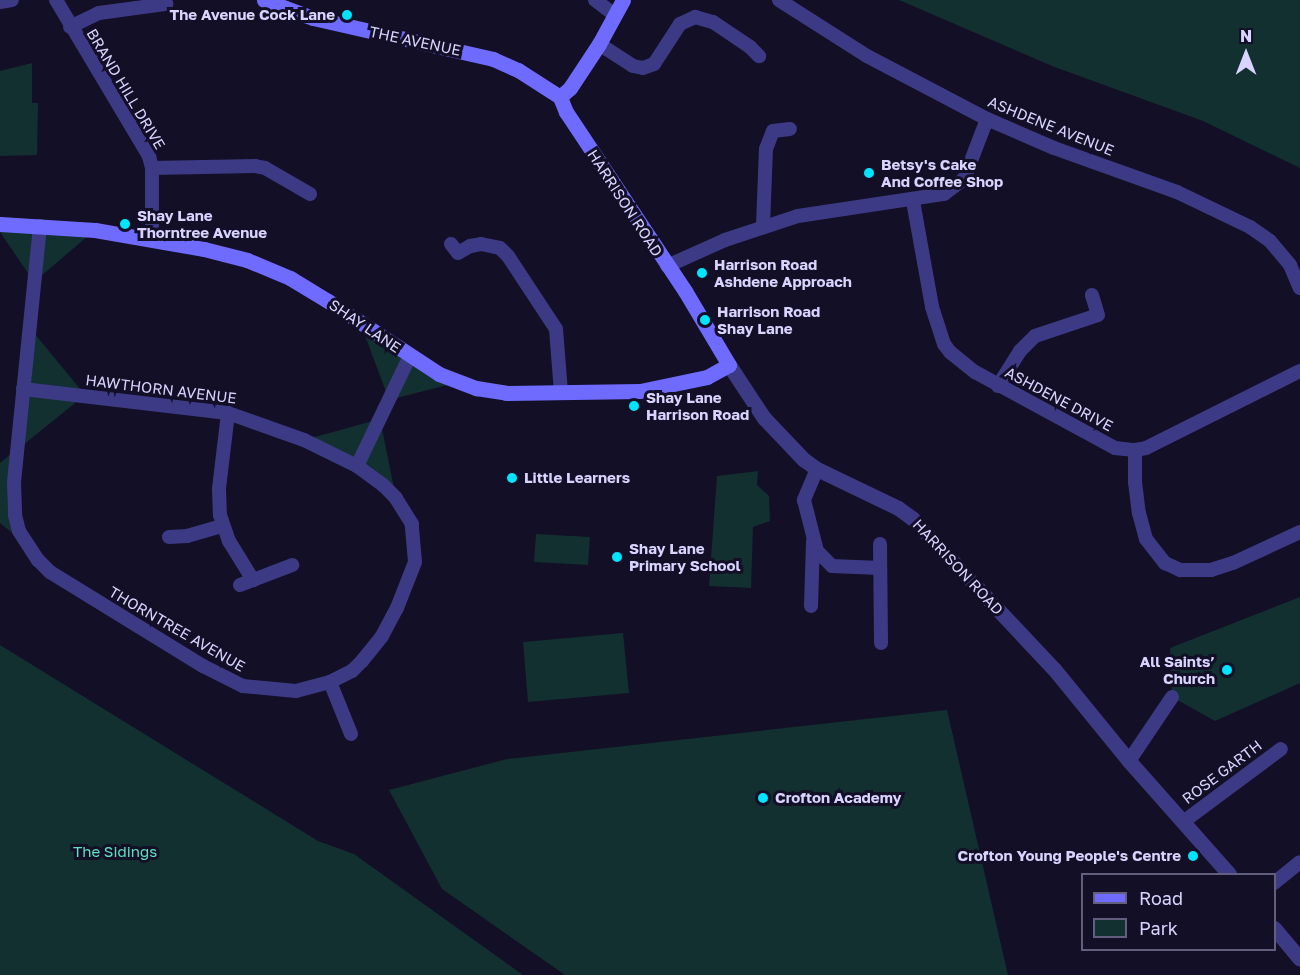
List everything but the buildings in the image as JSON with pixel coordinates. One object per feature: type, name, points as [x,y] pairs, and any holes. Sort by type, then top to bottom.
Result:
[{"type":"main road","name":"THE AVENUE","points":[[264,0],[313,18],[493,59],[518,70],[560,97]]},
{"type":"main road","points":[[560,97],[570,88],[599,44],[623,0]]},
{"type":"main road","name":"HARRISON ROAD","points":[[560,97],[566,112],[729,365]]},
{"type":"main road","name":"SHAY LANE","points":[[0,224],[40,226],[152,239],[246,260],[290,278],[439,374],[477,388],[506,393],[618,393],[661,388],[707,377],[729,365]]},
{"type":"street","points":[[0,2],[12,0]]},
{"type":"street","name":"BRAND HILL DRIVE","points":[[56,0],[70,27],[143,143],[152,168],[152,239]]},
{"type":"street","points":[[595,0],[615,15]]},
{"type":"street","name":"ASHDENE AVENUE","points":[[778,0],[867,56],[987,119],[1054,148],[1177,192],[1250,227],[1270,241],[1290,265],[1300,288]]},
{"type":"street","name":"BRAND HILL DRIVE","points":[[70,27],[99,13],[159,10]]},
{"type":"street","points":[[599,44],[633,66],[643,68],[654,64],[680,24],[695,17],[713,22],[750,54]]},
{"type":"street","points":[[667,266],[704,248],[763,226],[798,216],[913,201],[944,194],[964,179],[987,119]]},
{"type":"street","points":[[761,123],[774,131],[790,129]]},
{"type":"street","points":[[763,226],[764,165],[766,149],[774,131]]},
{"type":"street","name":"BRAND HILL DRIVE","points":[[152,168],[255,166],[265,168],[310,193]]},
{"type":"street","name":"ASHDENE DRIVE","points":[[913,201],[932,307],[944,344],[957,360],[998,386],[1115,448],[1135,450]]},
{"type":"street","name":"THORNTREE AVENUE","points":[[40,226],[23,389],[7,497],[19,531],[38,560],[50,572],[203,666],[243,686],[296,691],[330,682],[352,671],[382,636],[406,590],[415,562],[414,535],[407,514],[383,485],[357,466]]},
{"type":"street","points":[[451,244],[458,253],[470,246],[481,244],[500,248],[508,256],[556,329],[561,392]]},
{"type":"street","points":[[998,386],[1020,351],[1035,336],[1098,315],[1092,295]]},
{"type":"street","points":[[357,466],[410,356]]},
{"type":"street","name":"HARRISON ROAD","points":[[729,365],[764,418],[803,459],[818,469],[898,508],[912,518],[1054,669],[1129,761],[1229,873]]},
{"type":"street","points":[[1300,371],[1146,448],[1135,450],[1134,482],[1146,539],[1165,563],[1180,570],[1211,570],[1233,563],[1300,532]]},
{"type":"street","name":"HAWTHORN AVENUE","points":[[23,389],[228,412],[304,440],[357,466]]},
{"type":"street","points":[[228,412],[219,489],[223,526],[229,541],[247,583],[292,565]]},
{"type":"street","points":[[818,469],[804,500],[817,551],[832,566],[880,568]]},
{"type":"street","points":[[170,537],[188,536],[223,526]]},
{"type":"street","points":[[811,606],[813,539]]},
{"type":"street","points":[[880,544],[881,643]]},
{"type":"street","points":[[330,682],[351,734]]},
{"type":"street","points":[[1129,761],[1172,697]]},
{"type":"street","name":"ROSE GARTH","points":[[1183,822],[1281,749]]},
{"type":"street","points":[[1276,882],[1300,862]]},
{"type":"street","points":[[1276,928],[1300,959]]},
{"type":"green space","points":[[899,0],[1300,0],[1300,168],[1203,121],[1052,66]]},
{"type":"green space","points":[[32,63],[32,103],[38,103],[37,155],[0,156],[0,71]]},
{"type":"green space","points":[[0,224],[95,230],[34,282],[0,232]]},
{"type":"green space","points":[[360,322],[459,382],[389,400]]},
{"type":"green space","points":[[30,328],[85,395],[17,450],[14,482],[27,545],[0,523],[0,463],[17,449]]},
{"type":"green space","points":[[380,419],[396,498],[304,440]]},
{"type":"green space","points":[[758,471],[757,485],[769,496],[770,521],[753,527],[751,588],[709,586],[717,476]]},
{"type":"green space","points":[[536,534],[590,537],[588,565],[534,562]]},
{"type":"green space","points":[[1300,597],[1300,683],[1215,721],[1172,697],[1170,648]]},
{"type":"green space","points":[[623,633],[629,693],[528,702],[523,642]]},
{"type":"green space","name":"The Sidings","points":[[0,645],[318,841],[354,854],[523,975],[0,975]]},
{"type":"green space","name":"Crofton Academy","points":[[947,710],[1008,975],[565,975],[442,889],[389,790],[507,759]]},
{"type":"place","name":"The Avenue Cock Lane","points":[[347,15]]},
{"type":"place","name":"Betsy's Cake And Coffee Shop","points":[[869,173]]},
{"type":"place","name":"Shay Lane Thorntree Avenue","points":[[125,224]]},
{"type":"place","name":"Harrison Road Ashdene Approach","points":[[702,273]]},
{"type":"place","name":"Harrison Road Shay Lane","points":[[705,320]]},
{"type":"place","name":"Shay Lane Harrison Road","points":[[634,406]]},
{"type":"place","name":"Little Learners","points":[[512,478]]},
{"type":"place","name":"Shay Lane Primary School","points":[[617,557]]},
{"type":"place","name":"All Saints’ Church","points":[[1227,670]]},
{"type":"place","name":"Crofton Academy","points":[[763,798]]},
{"type":"place","name":"Crofton Young People's Centre","points":[[1193,856]]}]
